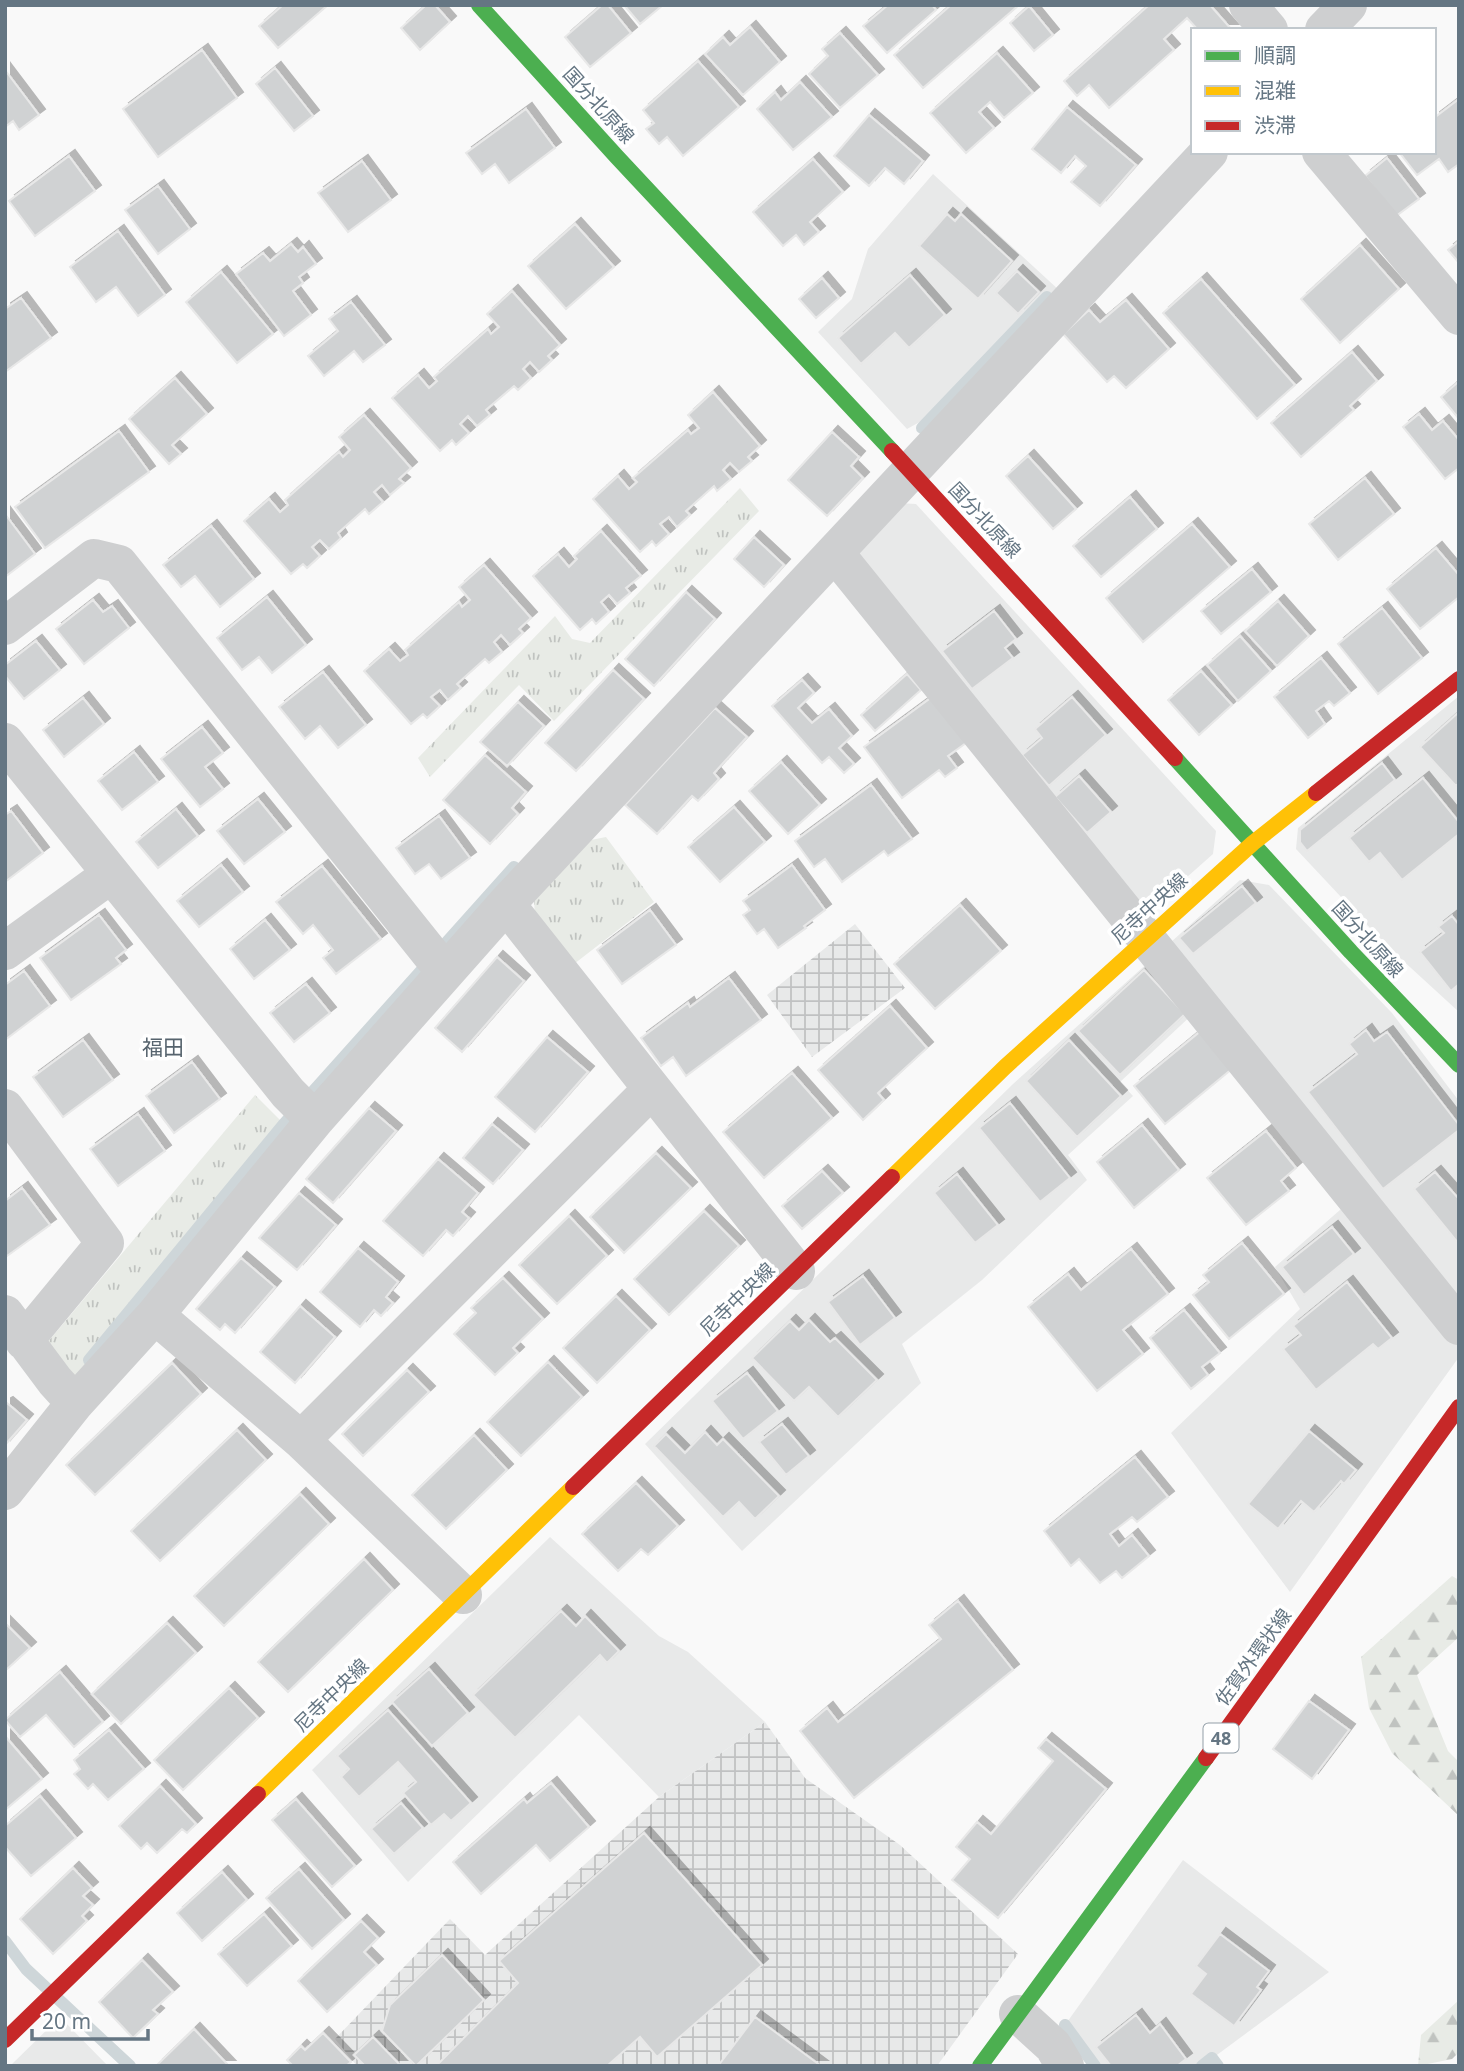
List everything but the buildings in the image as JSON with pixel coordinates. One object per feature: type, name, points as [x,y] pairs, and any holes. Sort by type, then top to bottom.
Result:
[{"type":"street","name":"国分北原線","points":[[480,5],[1392,997],[1459,1065]]},
{"type":"street","points":[[1248,5],[1267,28]]},
{"type":"street","points":[[1326,28],[1348,5]]},
{"type":"street","points":[[5,1491],[65,1392],[155,1315],[315,1120],[435,960],[506,904],[1207,154]]},
{"type":"street","points":[[1323,154],[1459,316]]},
{"type":"street","points":[[835,553],[1459,1326]]},
{"type":"street","points":[[5,626],[94,558],[119,564],[435,960]]},
{"type":"street","name":"尼寺中央線","points":[[5,2040],[1005,1067],[1253,843],[1459,679]]},
{"type":"street","points":[[5,742],[288,1093],[315,1120]]},
{"type":"street","points":[[5,951],[110,875]]},
{"type":"street","points":[[506,904],[796,1271]]},
{"type":"street","points":[[302,1440],[652,1089]]},
{"type":"street","points":[[5,1108],[105,1243],[15,1328],[65,1392]]},
{"type":"street","points":[[155,1315],[302,1440],[463,1595]]},
{"type":"street","name":"佐賀外環状線","points":[[979,2066],[1164,1816],[1459,1407]]},
{"type":"street","points":[[1018,2014],[1053,2046],[1065,2066]]},
{"type":"shaded area","points":[[933,174],[1060,291],[952,404],[907,429],[818,332],[852,299],[868,249]]},
{"type":"shaded area","points":[[898,503],[916,504],[1216,831],[1213,854],[1142,917],[849,553]]},
{"type":"shaded area","points":[[1459,696],[1459,1012],[1387,946],[1296,849],[1298,828]]},
{"type":"shaded area","points":[[1240,880],[1269,885],[1392,1013],[1459,1101],[1459,1357],[1290,1592],[1171,1433],[1300,1309],[1275,1267],[1365,1188],[1210,998],[1120,1082],[1133,1096],[1068,1155],[1087,1180],[982,1280],[902,1344],[921,1383],[742,1551],[645,1444],[1013,1084]]},
{"type":"shaded area","points":[[855,924],[905,988],[812,1057],[767,995]]},
{"type":"shaded area","points":[[550,1537],[659,1636],[688,1652],[765,1722],[659,1797],[579,1715],[408,1882],[312,1770]]},
{"type":"shaded area","points":[[765,1722],[805,1778],[900,1845],[1018,1954],[937,2066],[357,2066],[335,2039],[450,1919],[485,1955],[659,1797]]},
{"type":"shaded area","points":[[1183,1860],[1329,1972],[1202,2066],[1095,2066],[1065,2025]]},
{"type":"shaded area","points":[[60,2017],[108,2066],[10,2066]]},
{"type":"green space","points":[[740,488],[759,511],[554,721],[519,685],[430,777],[418,758],[555,616],[572,639],[590,643]]},
{"type":"green space","points":[[606,837],[654,902],[574,964],[535,919],[534,898],[586,841]]},
{"type":"green space","points":[[255,1095],[288,1128],[74,1386],[42,1349]]},
{"type":"green space","points":[[1452,1576],[1459,1580],[1459,1637],[1417,1675],[1448,1751],[1459,1762],[1459,1816],[1392,1753],[1369,1708],[1361,1657]]},
{"type":"green space","points":[[1459,2000],[1459,2052],[1452,2059],[1418,2066],[1421,2035]]},
{"type":"waterway","points":[[922,428],[1047,297]]},
{"type":"waterway","points":[[89,1360],[283,1125],[514,867]]},
{"type":"waterway","points":[[5,1941],[26,1969],[130,2066]]},
{"type":"waterway","points":[[1065,2025],[1095,2066]]},
{"type":"waterway","points":[[1202,2066],[1212,2058],[1218,2066]]},
{"type":"traffic: fast","points":[[479,5],[892,451]]},
{"type":"traffic: fast","points":[[1175,758],[1351,952],[1459,1065]]},
{"type":"traffic: fast","points":[[980,2066],[1206,1758]]},
{"type":"traffic: slow","points":[[892,1177],[1005,1067],[1253,843],[1316,793]]},
{"type":"traffic: slow","points":[[258,1794],[573,1487]]},
{"type":"traffic: jam","points":[[892,451],[1175,758]]},
{"type":"traffic: jam","points":[[1316,793],[1459,679]]},
{"type":"traffic: jam","points":[[573,1487],[892,1177]]},
{"type":"traffic: jam","points":[[1206,1758],[1459,1407]]},
{"type":"traffic: jam","points":[[5,2040],[258,1794]]},
{"type":"district","name":"福田","points":[[163,1047]]}]
